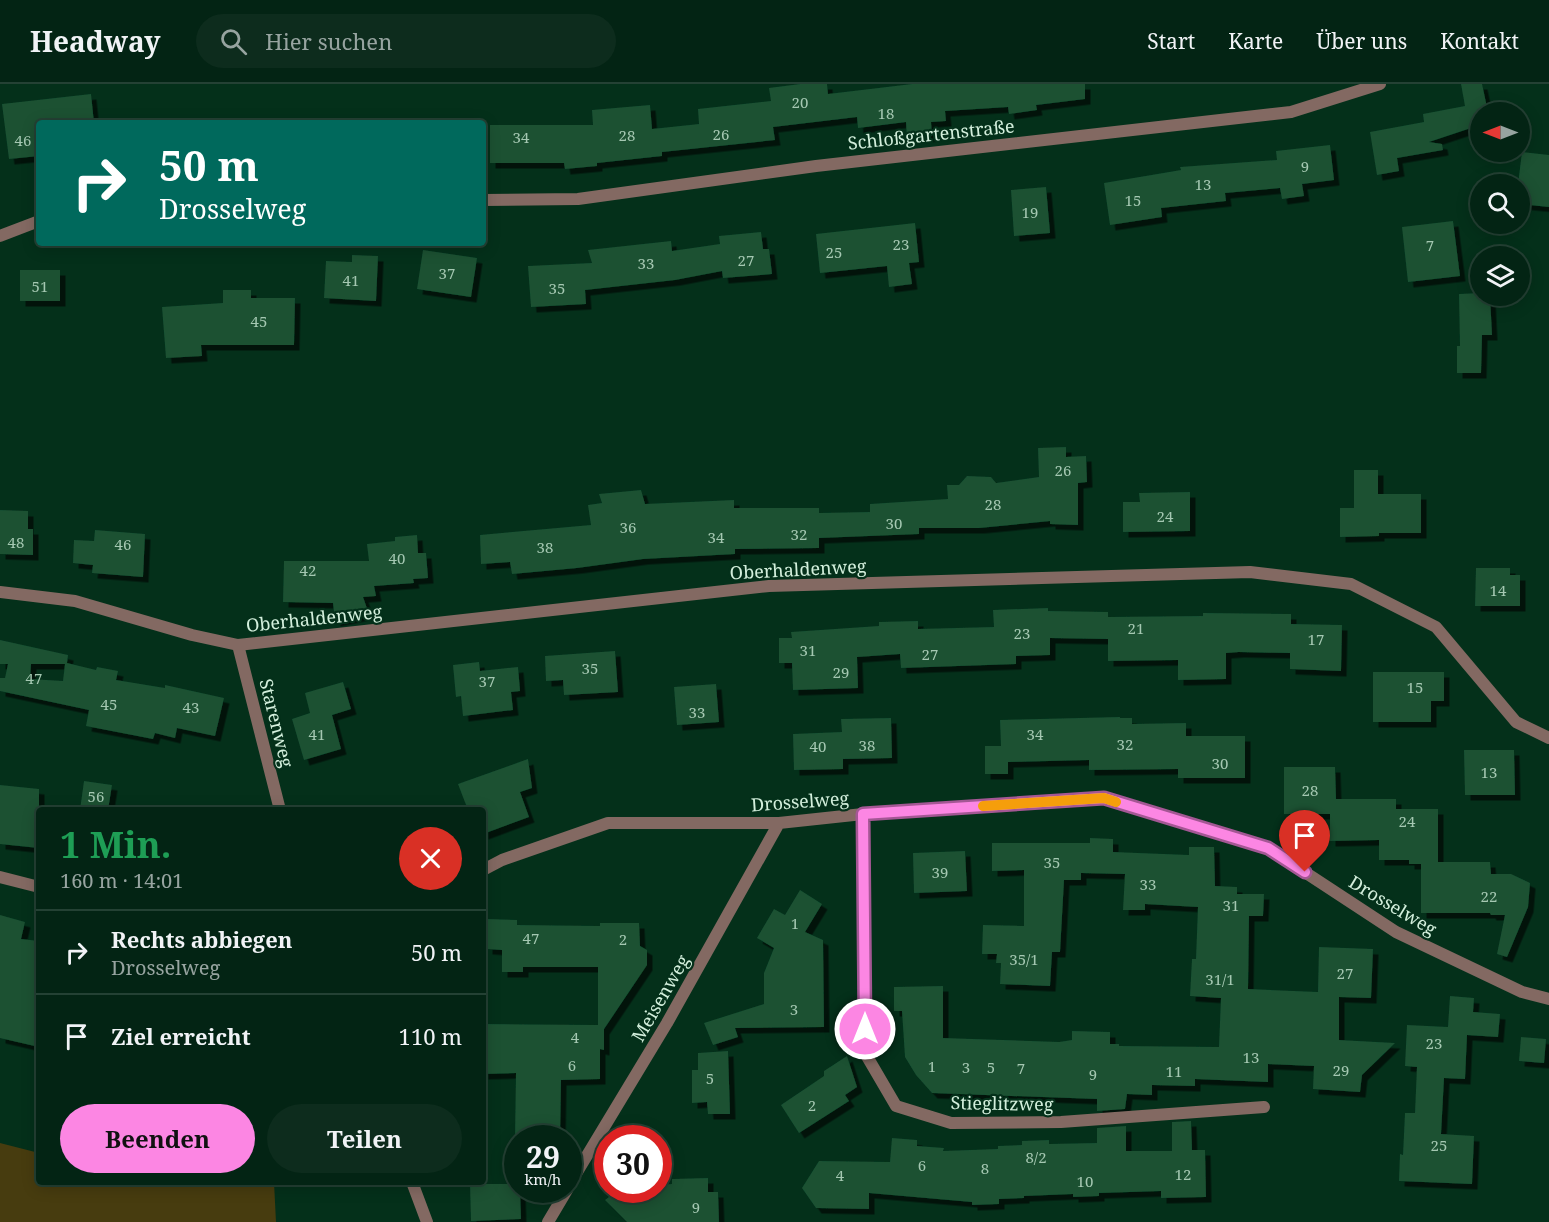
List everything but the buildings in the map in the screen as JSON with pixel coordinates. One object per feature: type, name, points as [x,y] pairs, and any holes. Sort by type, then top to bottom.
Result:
[{"type":"street","name":"Schloßgartenstraße","points":[[486,200],[578,199],[816,166],[1291,112],[1380,84]]},
{"type":"street","points":[[0,236],[36,222]]},
{"type":"street","name":"Oberhaldenweg","points":[[0,592],[75,601],[192,635],[238,645],[769,586],[1250,572],[1351,584],[1436,627],[1516,722],[1549,738]]},
{"type":"street","name":"Starenweg","points":[[238,645],[279,807]]},
{"type":"street","name":"Drosselweg","points":[[486,868],[502,860],[608,823],[778,823],[863,814],[1104,798],[1268,848],[1396,932],[1522,992],[1549,999]]},
{"type":"street","name":"Stieglitzweg","points":[[863,814],[865,1053],[896,1106],[951,1124],[1061,1122],[1264,1107]]},
{"type":"street","name":"Meisenweg","points":[[582,1165],[667,1023],[778,823]]},
{"type":"street","points":[[0,877],[36,886]]},
{"type":"street","points":[[413,1185],[428,1222]]},
{"type":"street","name":"Meisenweg","points":[[548,1222],[559,1203]]},
{"type":"shaded area","points":[[0,1143],[36,1152],[36,1185],[274,1185],[276,1222],[0,1222]]},
{"type":"slow traffic","points":[[983,806],[1104,798],[1116,802]]},
{"type":"route","points":[[865,1029],[863,814],[1104,798],[1268,848],[1305,872]]}]
